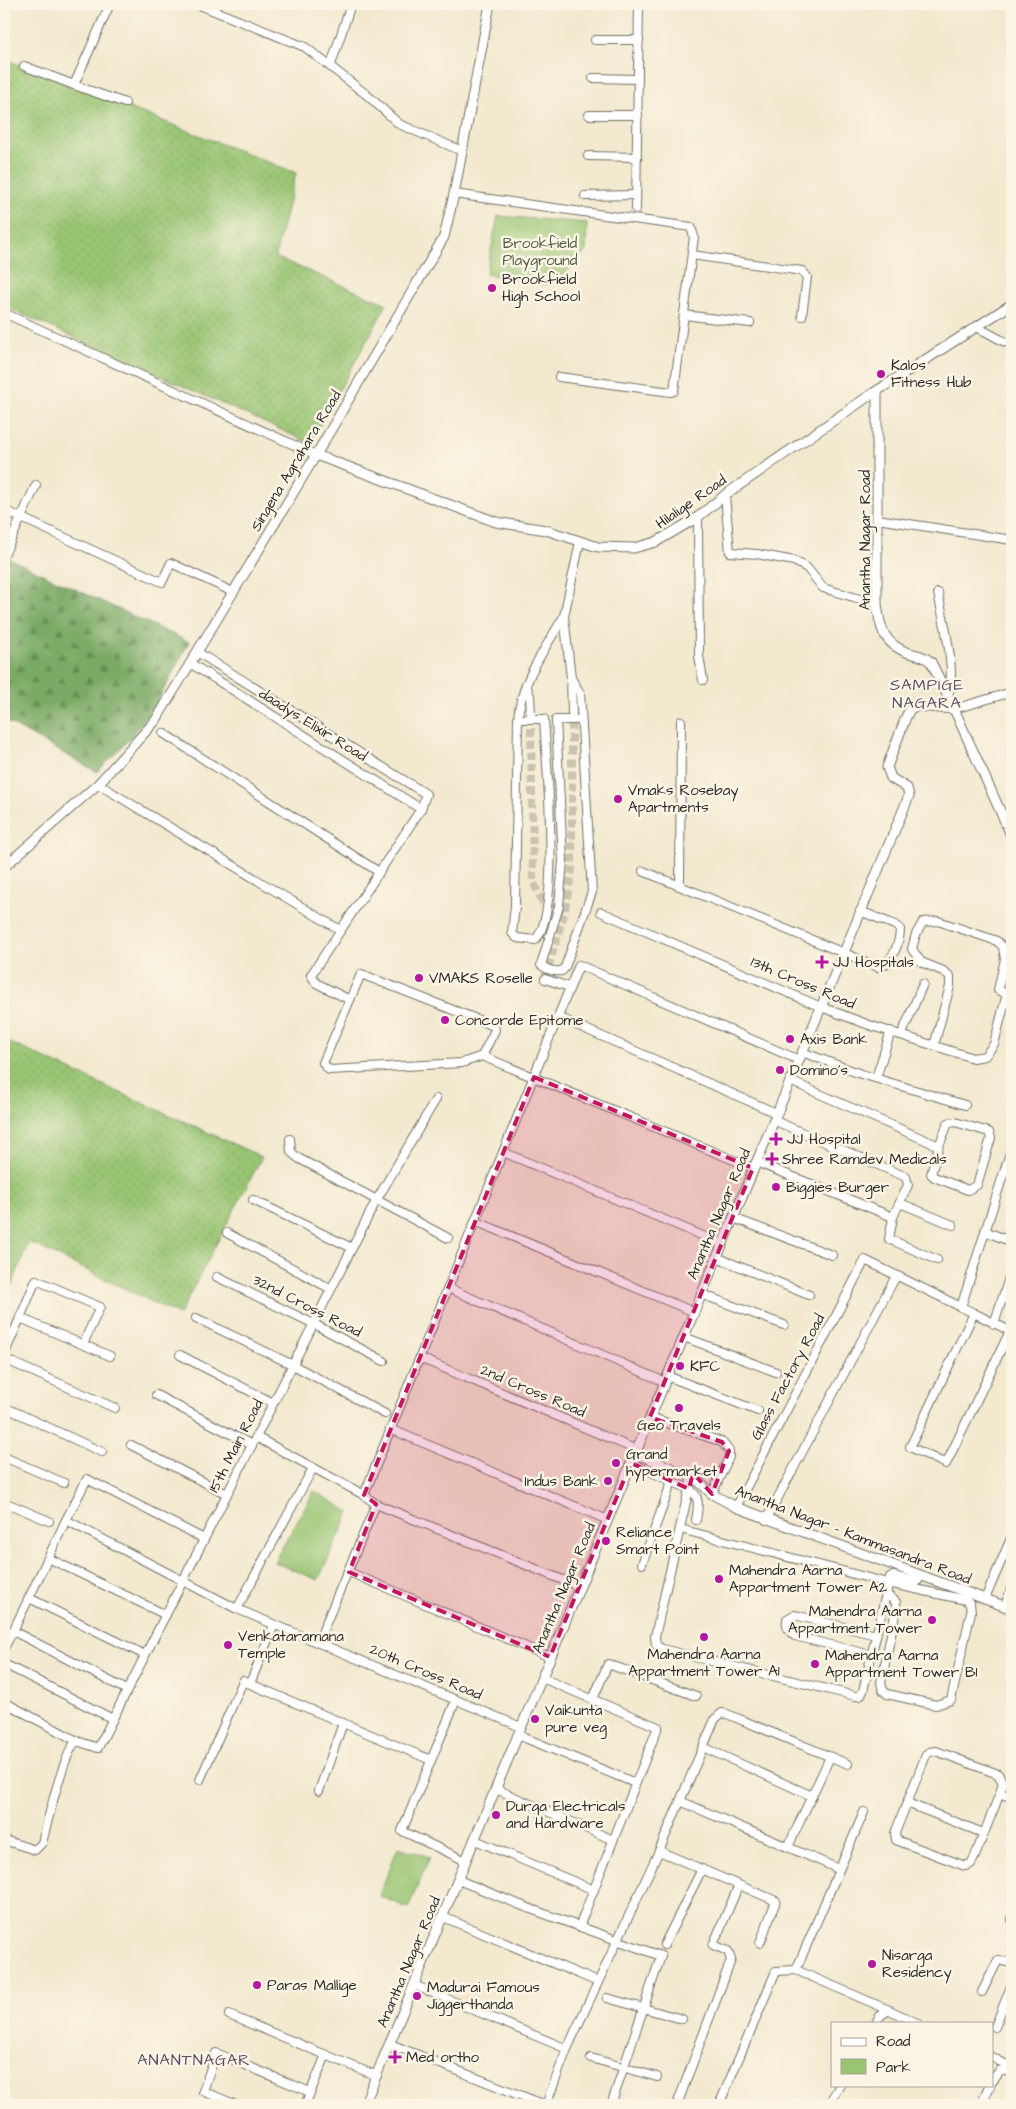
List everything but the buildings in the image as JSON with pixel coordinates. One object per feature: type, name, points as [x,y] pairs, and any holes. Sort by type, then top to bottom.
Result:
[{"type":"street","points":[[74,85],[110,4]]},
{"type":"street","points":[[197,4],[304,47],[330,65],[399,124],[462,151]]},
{"type":"street","points":[[330,65],[351,4]]},
{"type":"street","name":"Singena Agrahara Road","points":[[4,867],[98,784],[156,720],[316,455],[444,237],[490,4]]},
{"type":"street","points":[[636,209],[639,4]]},
{"type":"street","points":[[595,40],[639,40]]},
{"type":"street","points":[[24,66],[125,103]]},
{"type":"street","points":[[593,78],[638,79]]},
{"type":"street","points":[[589,115],[638,115]]},
{"type":"street","points":[[588,156],[637,157]]},
{"type":"street","points":[[454,194],[691,227],[694,237],[692,255],[676,386],[672,392],[559,377]]},
{"type":"street","points":[[585,196],[636,195]]},
{"type":"street","points":[[692,255],[802,270],[807,277],[802,316]]},
{"type":"street","name":"Hilalige Road","points":[[316,455],[496,522],[546,530],[580,542],[612,549],[634,548],[656,542],[698,517],[725,495],[877,391],[1012,304]]},
{"type":"street","points":[[4,313],[316,455]]},
{"type":"street","points":[[684,315],[750,323]]},
{"type":"street","points":[[977,327],[1005,342],[1012,343]]},
{"type":"street","name":"Anantha Nagar Road","points":[[364,2105],[909,796],[907,788],[891,778],[887,771],[888,763],[906,717],[910,710],[916,706],[954,709],[928,659],[900,649],[884,635],[881,629],[877,604],[877,391]]},
{"type":"street","points":[[5,553],[36,485]]},
{"type":"street","points":[[725,495],[730,552],[758,554],[794,561],[807,568],[823,588],[877,604]]},
{"type":"street","points":[[4,510],[162,582],[171,564],[233,592]]},
{"type":"street","points":[[698,517],[699,656],[702,680]]},
{"type":"street","points":[[877,519],[1012,540]]},
{"type":"street","points":[[518,719],[544,719],[551,856],[548,905],[540,936],[535,940],[517,938],[512,934],[515,906],[518,708],[526,684],[564,616],[580,542]]},
{"type":"street","points":[[938,593],[947,635],[952,687],[948,696]]},
{"type":"street","points":[[564,616],[571,678],[572,714]]},
{"type":"street","name":"daadys Elixir Road","points":[[190,663],[420,809],[426,794],[197,652]]},
{"type":"street","points":[[571,678],[580,693],[592,892],[562,972],[556,972],[541,965],[559,906],[563,861],[556,720],[581,720]]},
{"type":"street","points":[[526,684],[530,696],[531,716]]},
{"type":"street","points":[[1012,692],[954,709],[1012,837]]},
{"type":"street","points":[[680,886],[681,721]]},
{"type":"street","points":[[163,733],[379,872]]},
{"type":"street","points":[[98,784],[340,930]]},
{"type":"street","points":[[350,1000],[316,982],[311,974],[420,809]]},
{"type":"street","points":[[643,871],[878,966],[883,966],[888,963],[900,934],[900,929],[895,925],[860,911]]},
{"type":"street","name":"13th Cross Road","points":[[601,912],[821,1007],[872,1026],[902,1034],[934,1046],[973,1058],[985,1056],[994,1044],[1007,994],[998,990],[1005,959],[1003,946],[997,941],[938,921],[923,922],[916,934],[912,949],[921,962],[944,971],[950,976],[950,986],[934,1046]]},
{"type":"street","points":[[544,920],[553,923]]},
{"type":"street","points":[[364,1495],[579,965],[800,1056],[965,1105]]},
{"type":"street","points":[[482,1056],[495,1030],[494,1026],[361,974],[323,1063],[324,1067],[329,1070],[462,1063],[482,1056],[754,1165],[894,1217]]},
{"type":"street","points":[[545,979],[569,988]]},
{"type":"street","points":[[902,1034],[923,984]]},
{"type":"street","points":[[558,1017],[906,1177],[908,1184],[894,1217],[889,1239],[937,1260]]},
{"type":"street","points":[[876,1078],[891,1031]]},
{"type":"street","points":[[790,1081],[939,1146]]},
{"type":"street","name":"15th Main Road","points":[[76,1741],[98,1748],[376,1201],[436,1099]]},
{"type":"street","points":[[950,1122],[991,1134],[974,1188],[968,1190],[931,1174],[939,1146],[950,1122]]},
{"type":"street","points":[[290,1139],[291,1152],[298,1158],[448,1238]]},
{"type":"street","points":[[961,1306],[1012,1147]]},
{"type":"street","points":[[503,1152],[722,1244]]},
{"type":"street","points":[[253,1200],[352,1248]]},
{"type":"street","points":[[900,1203],[952,1226]]},
{"type":"street","points":[[733,1218],[832,1255]]},
{"type":"street","points":[[475,1221],[694,1312]]},
{"type":"street","points":[[985,1231],[1012,1242]]},
{"type":"street","points":[[227,1232],[332,1289]]},
{"type":"street","points":[[716,1258],[809,1295]]},
{"type":"street","name":"Glass Factory Road","points":[[736,1507],[865,1260],[896,1276]]},
{"type":"street","points":[[994,1324],[1012,1269]]},
{"type":"street","points":[[766,1520],[896,1276],[961,1306],[1011,1332],[946,1464],[910,1446],[974,1313]]},
{"type":"street","name":"32nd Cross Road","points":[[217,1277],[314,1324],[384,1361]]},
{"type":"street","points":[[83,1344],[100,1307],[36,1280],[4,1357],[116,1408]]},
{"type":"street","points":[[448,1288],[666,1379],[758,1411]]},
{"type":"street","points":[[701,1294],[784,1325]]},
{"type":"street","points":[[20,1318],[110,1356]]},
{"type":"street","points":[[196,1318],[293,1365],[385,1414]]},
{"type":"street","points":[[684,1336],[776,1372]]},
{"type":"street","points":[[180,1355],[273,1403]]},
{"type":"street","name":"2nd Cross Road","points":[[420,1358],[636,1451]]},
{"type":"street","points":[[156,1395],[252,1445]]},
{"type":"street","points":[[4,1406],[102,1452]]},
{"type":"street","points":[[650,1417],[722,1442],[728,1451],[729,1457],[712,1494]]},
{"type":"street","points":[[390,1430],[608,1520]]},
{"type":"street","points":[[256,1436],[364,1495],[376,1504],[580,1587]]},
{"type":"street","points":[[131,1445],[227,1494]]},
{"type":"street","name":"Anantha Nagar - Kammasandra Road","points":[[636,1451],[692,1477],[704,1485],[712,1494],[766,1520],[1009,1607]]},
{"type":"street","points":[[4,1457],[64,1483]]},
{"type":"street","points":[[631,1463],[694,1492],[698,1497],[696,1520]]},
{"type":"street","points":[[237,1609],[313,1468]]},
{"type":"street","points":[[692,1477],[656,1636],[656,1645],[662,1650],[860,1696],[863,1691],[890,1577],[893,1576],[917,1582],[921,1576]]},
{"type":"street","points":[[4,1648],[87,1479],[204,1539]]},
{"type":"street","points":[[642,1564],[672,1481]]},
{"type":"street","points":[[4,1502],[49,1521]]},
{"type":"street","points":[[318,1642],[376,1504]]},
{"type":"street","points":[[1012,1518],[1012,1523]]},
{"type":"street","name":"20th Cross Road","points":[[66,1520],[237,1609],[456,1700],[636,1783]]},
{"type":"street","points":[[680,1529],[888,1583],[966,1600],[970,1604],[971,1612],[951,1700],[936,1705],[888,1694],[883,1690],[881,1683],[896,1610],[896,1602],[886,1594]]},
{"type":"street","points":[[985,1599],[1012,1536]]},
{"type":"street","points":[[48,1558],[166,1615]]},
{"type":"street","points":[[348,1572],[550,1657]]},
{"type":"street","points":[[1009,1607],[1012,1586]]},
{"type":"street","points":[[29,1598],[145,1655]]},
{"type":"street","points":[[871,1655],[795,1636],[789,1632],[786,1625],[787,1619],[794,1615],[876,1635]]},
{"type":"street","points":[[251,1681],[274,1625]]},
{"type":"street","points":[[13,1631],[127,1690]]},
{"type":"street","points":[[4,1664],[113,1719]]},
{"type":"street","points":[[593,1699],[608,1664],[696,1696]]},
{"type":"street","points":[[542,1678],[658,1727],[579,1928]]},
{"type":"street","points":[[200,1780],[243,1681],[431,1760]]},
{"type":"street","points":[[456,1700],[402,1831],[466,1861]]},
{"type":"street","points":[[4,1702],[76,1741],[72,1744],[62,1770],[42,1843],[36,1850],[4,1840]]},
{"type":"street","points":[[390,2044],[545,2105],[567,2049],[616,1940],[660,1851],[715,1719],[722,1713],[848,1764]]},
{"type":"street","points":[[319,1792],[343,1723]]},
{"type":"street","points":[[703,1747],[812,1796]]},
{"type":"street","points":[[936,1751],[998,1774],[1003,1783],[975,1856],[971,1864],[965,1866],[896,1840],[895,1833],[907,1803],[926,1755],[929,1752],[936,1751]]},
{"type":"street","points":[[788,1847],[830,1757]]},
{"type":"street","points":[[496,1789],[613,1840]]},
{"type":"street","points":[[1000,1793],[1012,1798]]},
{"type":"street","points":[[680,1801],[839,1870]]},
{"type":"street","points":[[907,1803],[983,1833]]},
{"type":"street","points":[[796,1970],[864,1812]]},
{"type":"street","points":[[475,1840],[594,1890]]},
{"type":"street","points":[[660,1851],[776,1901],[760,1943]]},
{"type":"street","points":[[664,1946],[702,1869]]},
{"type":"street","points":[[458,1880],[579,1928],[661,1956],[610,2105]]},
{"type":"street","points":[[677,2105],[731,1960],[728,1950],[713,1944],[739,1885]]},
{"type":"street","points":[[443,1917],[598,1982]]},
{"type":"street","points":[[982,1992],[998,1960],[1012,1963]]},
{"type":"street","points":[[719,2105],[776,1971],[796,1970],[915,2022]]},
{"type":"street","points":[[995,2027],[1012,1984]]},
{"type":"street","points":[[414,1985],[567,2049]]},
{"type":"street","points":[[607,1998],[682,2019]]},
{"type":"street","points":[[877,2022],[880,2016],[889,2010]]},
{"type":"street","points":[[228,2015],[377,2076]]},
{"type":"street","points":[[236,2105],[202,2091],[216,2053],[310,2092]]},
{"type":"street","points":[[305,2105],[326,2055]]},
{"type":"street","points":[[592,2058],[657,2077]]},
{"type":"street","points":[[994,2058],[1012,2069]]},
{"type":"street","points":[[994,2079],[1000,2071],[1012,2069]]},
{"type":"street","points":[[828,2105],[839,2086]]},
{"type":"street","points":[[981,2105],[990,2086]]},
{"type":"highlighted area","points":[[534,1077],[753,1168],[650,1417],[722,1442],[729,1451],[712,1494],[693,1473],[689,1489],[631,1463],[550,1657],[349,1572],[376,1504],[364,1495]]},
{"type":"green space","points":[[4,59],[296,173],[275,257],[387,304],[310,443],[4,306]]},
{"type":"green space","name":"Brookfield Playground","points":[[498,216],[587,223],[586,252],[565,273],[547,285],[486,274]]},
{"type":"green space","points":[[4,556],[189,642],[157,703],[133,735],[97,772],[4,720]]},
{"type":"green space","points":[[4,1040],[262,1157],[179,1315],[29,1242],[4,1305]]},
{"type":"green space","points":[[314,1491],[350,1512],[318,1580],[274,1562]]},
{"type":"green space","points":[[398,1847],[430,1857],[408,1908],[379,1896]]},
{"type":"tunnel","points":[[545,979],[565,909],[572,870],[572,714]]},
{"type":"tunnel","points":[[531,716],[533,881],[542,901],[562,914]]},
{"type":"place","name":"Brookfield High School","points":[[492,288]]},
{"type":"place","name":"Kalos Fitness Hub","points":[[881,374]]},
{"type":"place","name":"Vmaks Rosebay Apartments","points":[[618,799]]},
{"type":"place","name":"JJ Hospitals","points":[[822,962]]},
{"type":"place","name":"VMAKS Roselle","points":[[419,978]]},
{"type":"place","name":"Concorde Epitome","points":[[445,1020]]},
{"type":"place","name":"Axis Bank","points":[[790,1039]]},
{"type":"place","name":"Domino's","points":[[780,1070]]},
{"type":"place","name":"JJ Hospital","points":[[776,1139]]},
{"type":"place","name":"Shree Ramdev Medicals","points":[[772,1159]]},
{"type":"place","name":"Biggies Burger","points":[[776,1187]]},
{"type":"place","name":"KFC","points":[[680,1366]]},
{"type":"place","name":"Geo Travels","points":[[679,1408]]},
{"type":"place","name":"Grand hypermarket","points":[[616,1463]]},
{"type":"place","name":"Indus Bank","points":[[608,1481]]},
{"type":"place","name":"Reliance Smart Point","points":[[606,1541]]},
{"type":"place","name":"Mahendra Aarna Appartment Tower A2","points":[[719,1579]]},
{"type":"place","name":"Mahendra Aarna Appartment Tower","points":[[932,1620]]},
{"type":"place","name":"Mahendra Aarna Appartment Tower A1","points":[[704,1637]]},
{"type":"place","name":"Venkataramana Temple","points":[[228,1645]]},
{"type":"place","name":"Mahendra Aarna Appartment Tower B1","points":[[815,1664]]},
{"type":"place","name":"Vaikunta pure veg","points":[[535,1719]]},
{"type":"place","name":"Durga Electricals and Hardware","points":[[496,1815]]},
{"type":"place","name":"Nisarga Residency","points":[[872,1964]]},
{"type":"place","name":"Paras Mallige","points":[[257,1985]]},
{"type":"place","name":"Madurai Famous Jiggerthanda","points":[[417,1996]]},
{"type":"place","name":"Med ortho","points":[[395,2057]]},
{"type":"district","name":"SAMPIGE NAGARA","points":[[927,694]]},
{"type":"district","name":"ANANTNAGAR","points":[[194,2060]]}]
